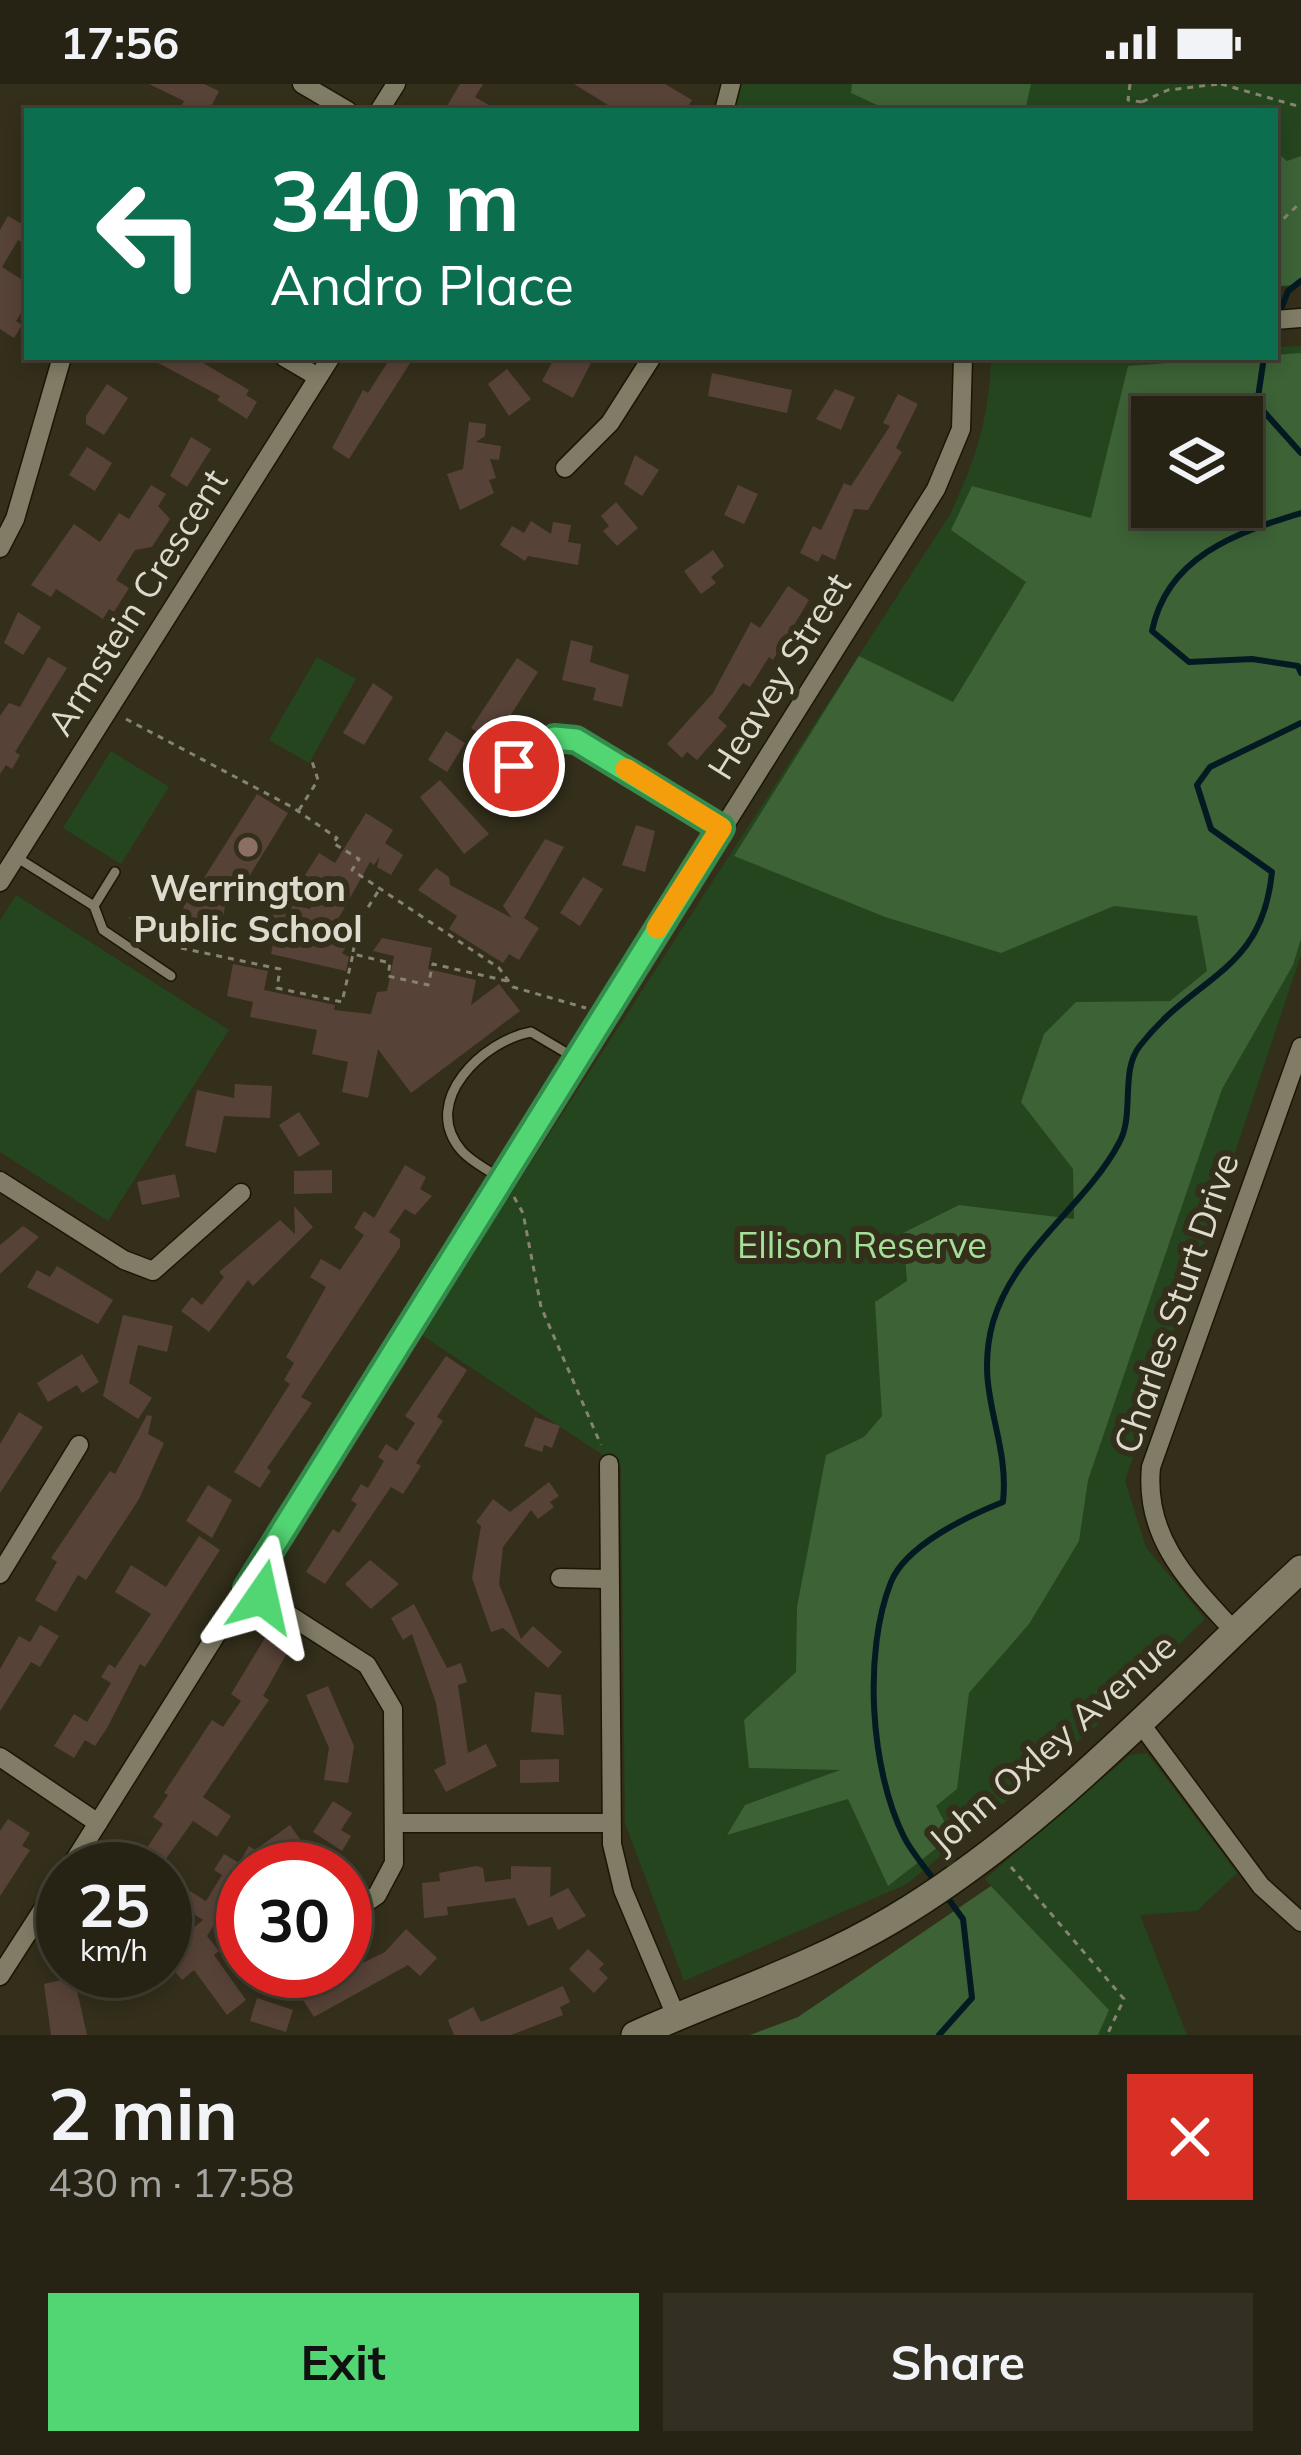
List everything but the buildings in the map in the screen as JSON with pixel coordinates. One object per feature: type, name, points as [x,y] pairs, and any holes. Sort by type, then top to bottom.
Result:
[{"type":"street","points":[[302,84],[343,108]]},
{"type":"street","points":[[0,548],[15,519],[61,360]]},
{"type":"street","points":[[289,360],[318,377]]},
{"type":"street","name":"Armstein Crescent","points":[[0,882],[329,360]]},
{"type":"street","points":[[565,468],[610,423],[650,360]]},
{"type":"street","name":"Heavey Street","points":[[86,1842],[948,468],[963,416],[963,360]]},
{"type":"street","points":[[484,790],[544,743],[568,737],[721,828]]},
{"type":"street","name":"Charles Sturt Drive","points":[[1234,1631],[1169,1556],[1154,1517],[1151,1467],[1301,1047]]},
{"type":"street","points":[[0,1181],[124,1260],[153,1271],[241,1192]]},
{"type":"street","points":[[0,1574],[80,1445]]},
{"type":"street","points":[[609,1464],[610,1823],[623,1890],[676,2016]]},
{"type":"street","name":"John Oxley Avenue","points":[[635,2035],[797,1970],[913,1907],[995,1847],[1301,1569]]},
{"type":"street","points":[[560,1578],[608,1579]]},
{"type":"street","points":[[247,1588],[356,1657],[383,1685],[397,1737],[394,1863],[385,1887],[372,1897]]},
{"type":"street","points":[[1138,1720],[1261,1886],[1297,1911]]},
{"type":"street","points":[[0,1757],[98,1823]]},
{"type":"street","points":[[396,1823],[610,1823]]},
{"type":"street","points":[[0,1976],[36,1920]]},
{"type":"lane","points":[[16,857],[94,906],[103,930],[171,976]]},
{"type":"lane","points":[[94,906],[115,872]]},
{"type":"lane","points":[[500,1178],[462,1151],[452,1133],[448,1111],[460,1080],[483,1053],[514,1035],[531,1032],[575,1058]]},
{"type":"path","points":[[1130,84],[1128,100],[1142,102],[1168,90],[1220,84],[1301,107]]},
{"type":"path","points":[[1142,102],[1142,108]]},
{"type":"path","points":[[1278,224],[1301,202]]},
{"type":"path","points":[[125,719],[298,811],[359,859],[352,870],[499,968],[522,991],[586,1008]]},
{"type":"path","points":[[298,811],[318,780],[311,758]]},
{"type":"path","points":[[130,917],[176,946],[280,969],[277,988],[342,1002],[360,920],[380,888]]},
{"type":"path","points":[[327,936],[356,943]]},
{"type":"path","points":[[353,954],[390,963],[388,976],[428,985],[433,964],[509,982]]},
{"type":"path","points":[[514,1197],[523,1213],[541,1307],[609,1464]]},
{"type":"path","points":[[995,1847],[1124,1999],[1107,2035]]},
{"type":"green space","points":[[741,84],[1301,84],[1301,286],[1278,287],[1278,108],[735,108]]},
{"type":"green space","points":[[852,84],[1031,84],[1026,108],[884,108],[851,93]]},
{"type":"green space","points":[[1278,154],[1287,161],[1301,156],[1301,285],[1278,286]]},
{"type":"green space","name":"Ellison Reserve","points":[[1301,346],[1301,955],[1125,1481],[1146,1547],[1205,1619],[1094,1728],[907,1884],[684,1981],[625,1823],[621,1467],[420,1334],[949,516],[979,440],[991,360],[1278,360],[1278,347]]},
{"type":"green space","points":[[1301,353],[1301,939],[1293,965],[1222,1089],[1088,1480],[1079,1541],[1029,1624],[969,1693],[957,1789],[936,1806],[952,1836],[888,1886],[848,1799],[727,1835],[745,1805],[840,1770],[749,1768],[744,1720],[796,1672],[797,1607],[826,1455],[864,1437],[882,1416],[875,1302],[907,1281],[903,1233],[959,1205],[1074,1219],[1073,1169],[1021,1102],[1044,1034],[1076,1002],[1170,1001],[1207,971],[1197,916],[1114,906],[1001,953],[885,917],[734,856],[859,656],[953,702],[1026,582],[951,530],[972,486],[1091,518],[1128,366],[1278,360],[1278,355]]},
{"type":"green space","points":[[317,657],[356,679],[309,763],[269,740]]},
{"type":"green space","points":[[111,751],[169,787],[121,864],[63,828]]},
{"type":"green space","points":[[16,895],[229,1030],[108,1221],[0,1152],[0,921]]},
{"type":"green space","points":[[1147,1753],[1237,1873],[1197,1911],[1140,1915],[1187,2035],[1098,2035],[1108,2010],[985,1879],[1130,1755]]},
{"type":"green space","points":[[991,1886],[1109,2010],[1098,2035],[750,2035],[798,2017]]},
{"type":"waterway","points":[[1278,317],[1288,291],[1301,281]]},
{"type":"waterway","points":[[1264,360],[1257,404],[1301,453]]},
{"type":"waterway","points":[[1301,513],[1252,529],[1188,566],[1172,584],[1152,631],[1189,662],[1252,659],[1298,666],[1301,673]]},
{"type":"waterway","points":[[936,1883],[904,1837],[884,1778],[874,1710],[882,1610],[891,1582],[910,1556],[956,1524],[1003,1502],[1002,1456],[987,1371],[993,1322],[1003,1296],[1119,1143],[1130,1069],[1139,1047],[1240,953],[1266,906],[1272,872],[1211,829],[1197,785],[1210,767],[1301,723]]},
{"type":"waterway","points":[[939,2035],[972,1998],[963,1919],[944,1893]]},
{"type":"slow traffic","points":[[626,769],[721,828],[657,928]]},
{"type":"place","name":"Werrington Public School","points":[[248,847]]},
{"type":"route","points":[[262,1597],[247,1588],[721,828],[576,740],[554,738],[514,766]]}]
